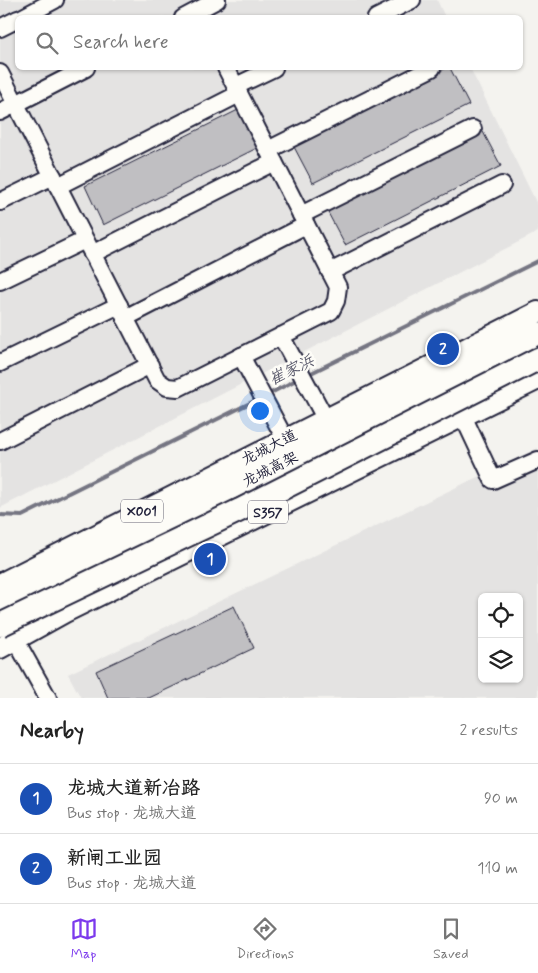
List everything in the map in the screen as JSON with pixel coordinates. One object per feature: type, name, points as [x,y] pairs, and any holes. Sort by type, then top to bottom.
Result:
[{"type":"highway","name":"龙城高架","points":[[0,602],[94,558],[538,333]]},
{"type":"highway","name":"龙城高架","points":[[5,638],[240,510],[538,359]]},
{"type":"highway","points":[[433,412],[538,369]]},
{"type":"main road","name":"龙城大道","points":[[0,584],[325,418],[538,312]]},
{"type":"main road","name":"S357","points":[[5,638],[65,612],[538,379]]},
{"type":"main road","points":[[463,416],[538,387]]},
{"type":"street","points":[[25,15],[55,0]]},
{"type":"street","points":[[193,11],[217,0]]},
{"type":"street","points":[[382,15],[412,0]]},
{"type":"street","points":[[0,28],[15,20]]},
{"type":"street","points":[[0,112],[82,70]]},
{"type":"street","points":[[0,73],[157,380],[167,387],[178,388],[331,311],[336,301],[338,287],[227,70]]},
{"type":"street","points":[[0,202],[55,181],[238,90],[271,70]]},
{"type":"street","points":[[0,282],[89,247],[271,156],[428,70]]},
{"type":"street","points":[[0,363],[122,312],[304,220],[473,129]]},
{"type":"street","points":[[330,272],[502,186]]},
{"type":"street","points":[[281,336],[325,418]]},
{"type":"street","points":[[241,356],[285,439]]},
{"type":"street","points":[[0,441],[150,365]]},
{"type":"street","points":[[463,416],[493,480],[538,460]]},
{"type":"street","points":[[0,611],[5,638],[48,698]]},
{"type":"shaded area","points":[[0,0],[437,0],[444,15],[15,15],[15,70],[471,70],[538,206],[538,232],[0,508]]},
{"type":"shaded area","points":[[538,448],[538,698],[81,698],[68,674]]},
{"type":"building","points":[[442,70],[451,70],[469,105],[313,183],[293,145]]},
{"type":"building","points":[[240,109],[259,147],[103,225],[85,186]]},
{"type":"building","points":[[481,128],[501,166],[345,245],[325,207]]},
{"type":"building","points":[[234,606],[254,648],[149,698],[108,698],[96,671]]},
{"type":"waterway","name":"崔家浜","points":[[307,375],[538,261]]},
{"type":"waterway","name":"崔家浜","points":[[267,395],[298,379]]},
{"type":"waterway","name":"崔家浜","points":[[0,515],[22,516],[258,399]]},
{"type":"place","name":"新闸工业园","points":[[443,349]]},
{"type":"place","name":"龙城大道新冶路","points":[[210,559]]}]
